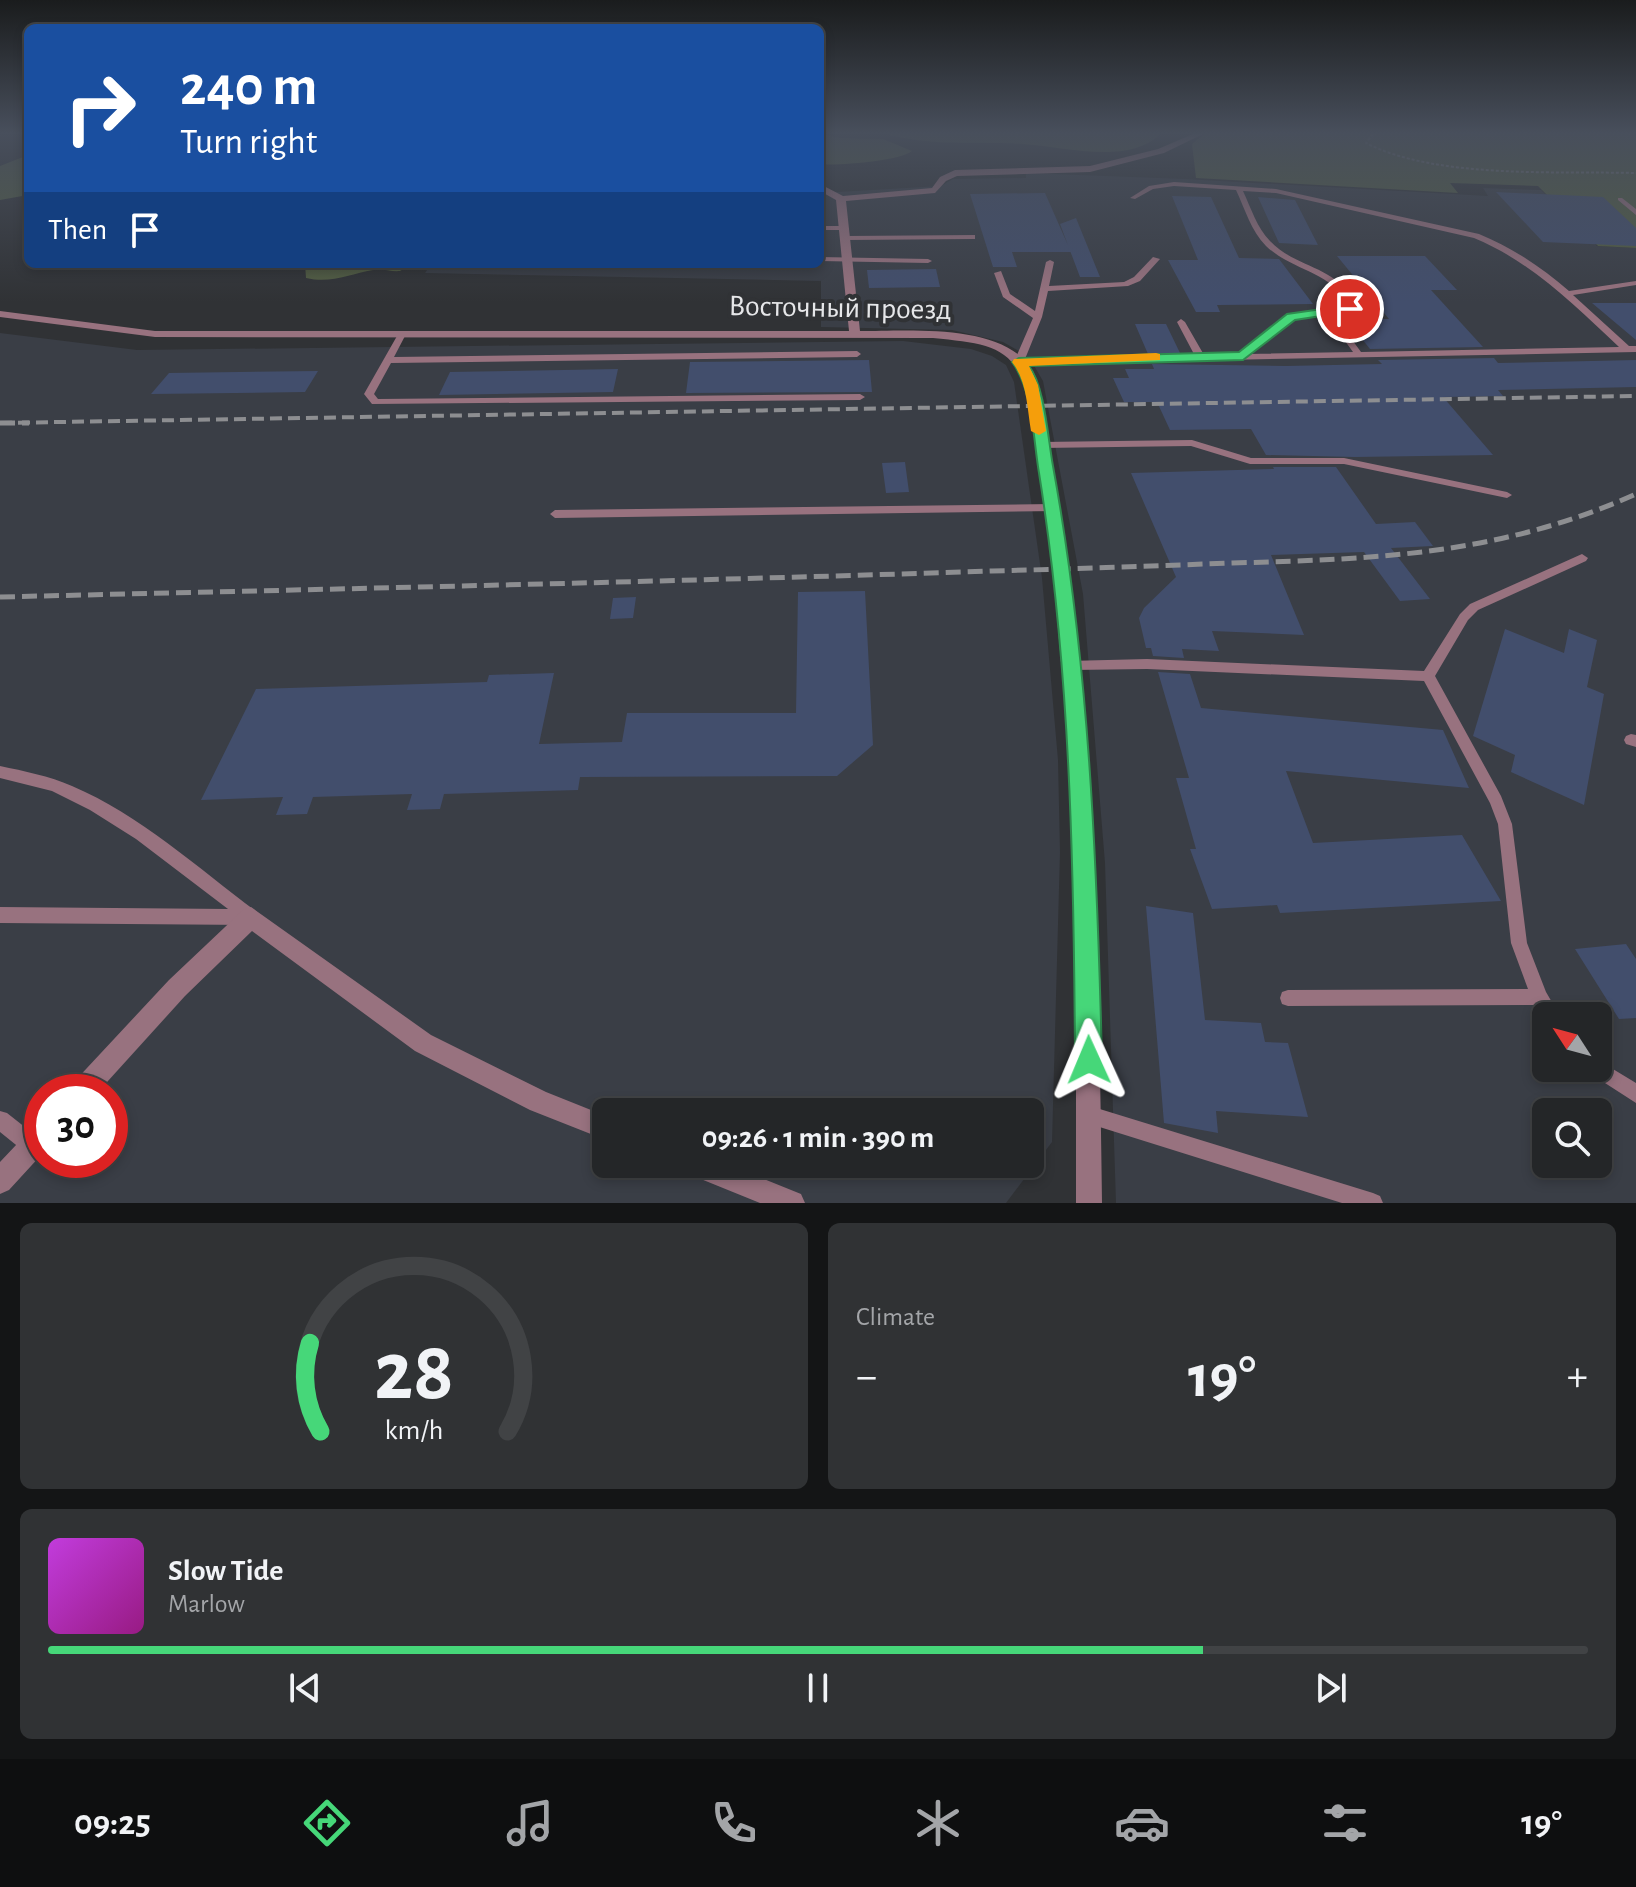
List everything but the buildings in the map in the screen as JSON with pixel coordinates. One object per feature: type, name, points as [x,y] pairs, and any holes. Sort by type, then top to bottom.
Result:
[{"type":"street","points":[[825,190],[841,199],[934,190]]},
{"type":"street","points":[[841,199],[855,334]]},
{"type":"street","name":"Восточный проезд","points":[[0,314],[155,334],[855,334],[968,340],[1001,349],[1019,362]]},
{"type":"street","points":[[1019,362],[1026,370],[1031,385],[1063,567],[1073,665],[1086,921],[1089,1203]]},
{"type":"street","points":[[98,1074],[177,988],[251,917],[423,1043],[539,1101],[592,1122]]},
{"type":"street","points":[[0,1181],[24,1156]]},
{"type":"street","points":[[730,1178],[792,1203]]},
{"type":"lane","points":[[1133,198],[1146,190]]},
{"type":"lane","points":[[1240,190],[1260,234],[1271,246],[1329,278],[1350,298],[1350,309],[1291,317],[1243,356]]},
{"type":"lane","points":[[1251,190],[1304,195],[1476,236],[1520,255],[1631,349]]},
{"type":"lane","points":[[1620,199],[1636,213]]},
{"type":"lane","points":[[824,229],[845,233],[972,237]]},
{"type":"lane","points":[[824,259],[928,261]]},
{"type":"lane","points":[[1045,289],[1125,284],[1137,279],[1156,259]]},
{"type":"lane","points":[[1050,262],[1038,317],[1019,362],[1631,349]]},
{"type":"lane","points":[[998,273],[1006,295],[1038,317]]},
{"type":"lane","points":[[1567,294],[1636,283]]},
{"type":"lane","points":[[1329,313],[1359,355]]},
{"type":"lane","points":[[1181,322],[1200,357]]},
{"type":"lane","points":[[401,336],[369,394],[375,402],[860,397]]},
{"type":"lane","points":[[388,360],[857,354]]},
{"type":"lane","points":[[1041,445],[1192,443],[1250,461],[1344,461],[1507,495]]},
{"type":"lane","points":[[555,514],[1052,508]]},
{"type":"lane","points":[[1428,676],[1464,617],[1474,607],[1582,558]]},
{"type":"lane","points":[[1073,665],[1147,664],[1428,676]]},
{"type":"lane","points":[[1428,676],[1496,801],[1505,824],[1519,943],[1543,1002]]},
{"type":"lane","points":[[0,772],[34,778],[72,792],[120,822],[251,917]]},
{"type":"lane","points":[[0,915],[251,917]]},
{"type":"lane","points":[[1288,998],[1540,997]]},
{"type":"lane","points":[[1612,1078],[1636,1094]]},
{"type":"lane","points":[[1090,1115],[1373,1203]]},
{"type":"lane","points":[[0,1120],[24,1133]]},
{"type":"shaded area","points":[[869,190],[1384,190],[1488,196],[1484,190],[1541,190],[1597,246],[1636,248],[1636,1203],[1116,1203],[1105,863],[1083,594],[1043,381],[1033,364],[1024,354],[1003,342],[952,330],[821,327],[821,281],[425,273],[428,268],[824,268],[824,193]]},
{"type":"shaded area","points":[[0,333],[137,350],[903,341],[971,349],[1006,365],[1014,382],[1042,578],[1058,760],[1060,852],[1052,1142],[1044,1153],[1044,1098],[592,1098],[592,1178],[1025,1178],[1006,1203],[0,1203]]},
{"type":"green space","points":[[0,190],[24,190],[24,196],[0,200]]},
{"type":"green space","points":[[1408,190],[1456,190],[1458,193]]},
{"type":"green space","points":[[1542,190],[1636,190],[1636,248],[1598,246]]},
{"type":"green space","points":[[305,268],[405,268],[324,280],[306,278]]},
{"type":"railway","points":[[29,423],[0,423],[1636,396]]},
{"type":"railway","points":[[0,597],[744,579],[1338,559],[1487,542],[1536,530],[1636,494]]},
{"type":"slow traffic","points":[[1039,431],[1031,385],[1026,370],[1019,362],[1156,357]]},
{"type":"route","points":[[1089,1060],[1077,707],[1071,641],[1063,567],[1034,399],[1026,370],[1019,362],[1243,356],[1291,317],[1350,309]]}]
